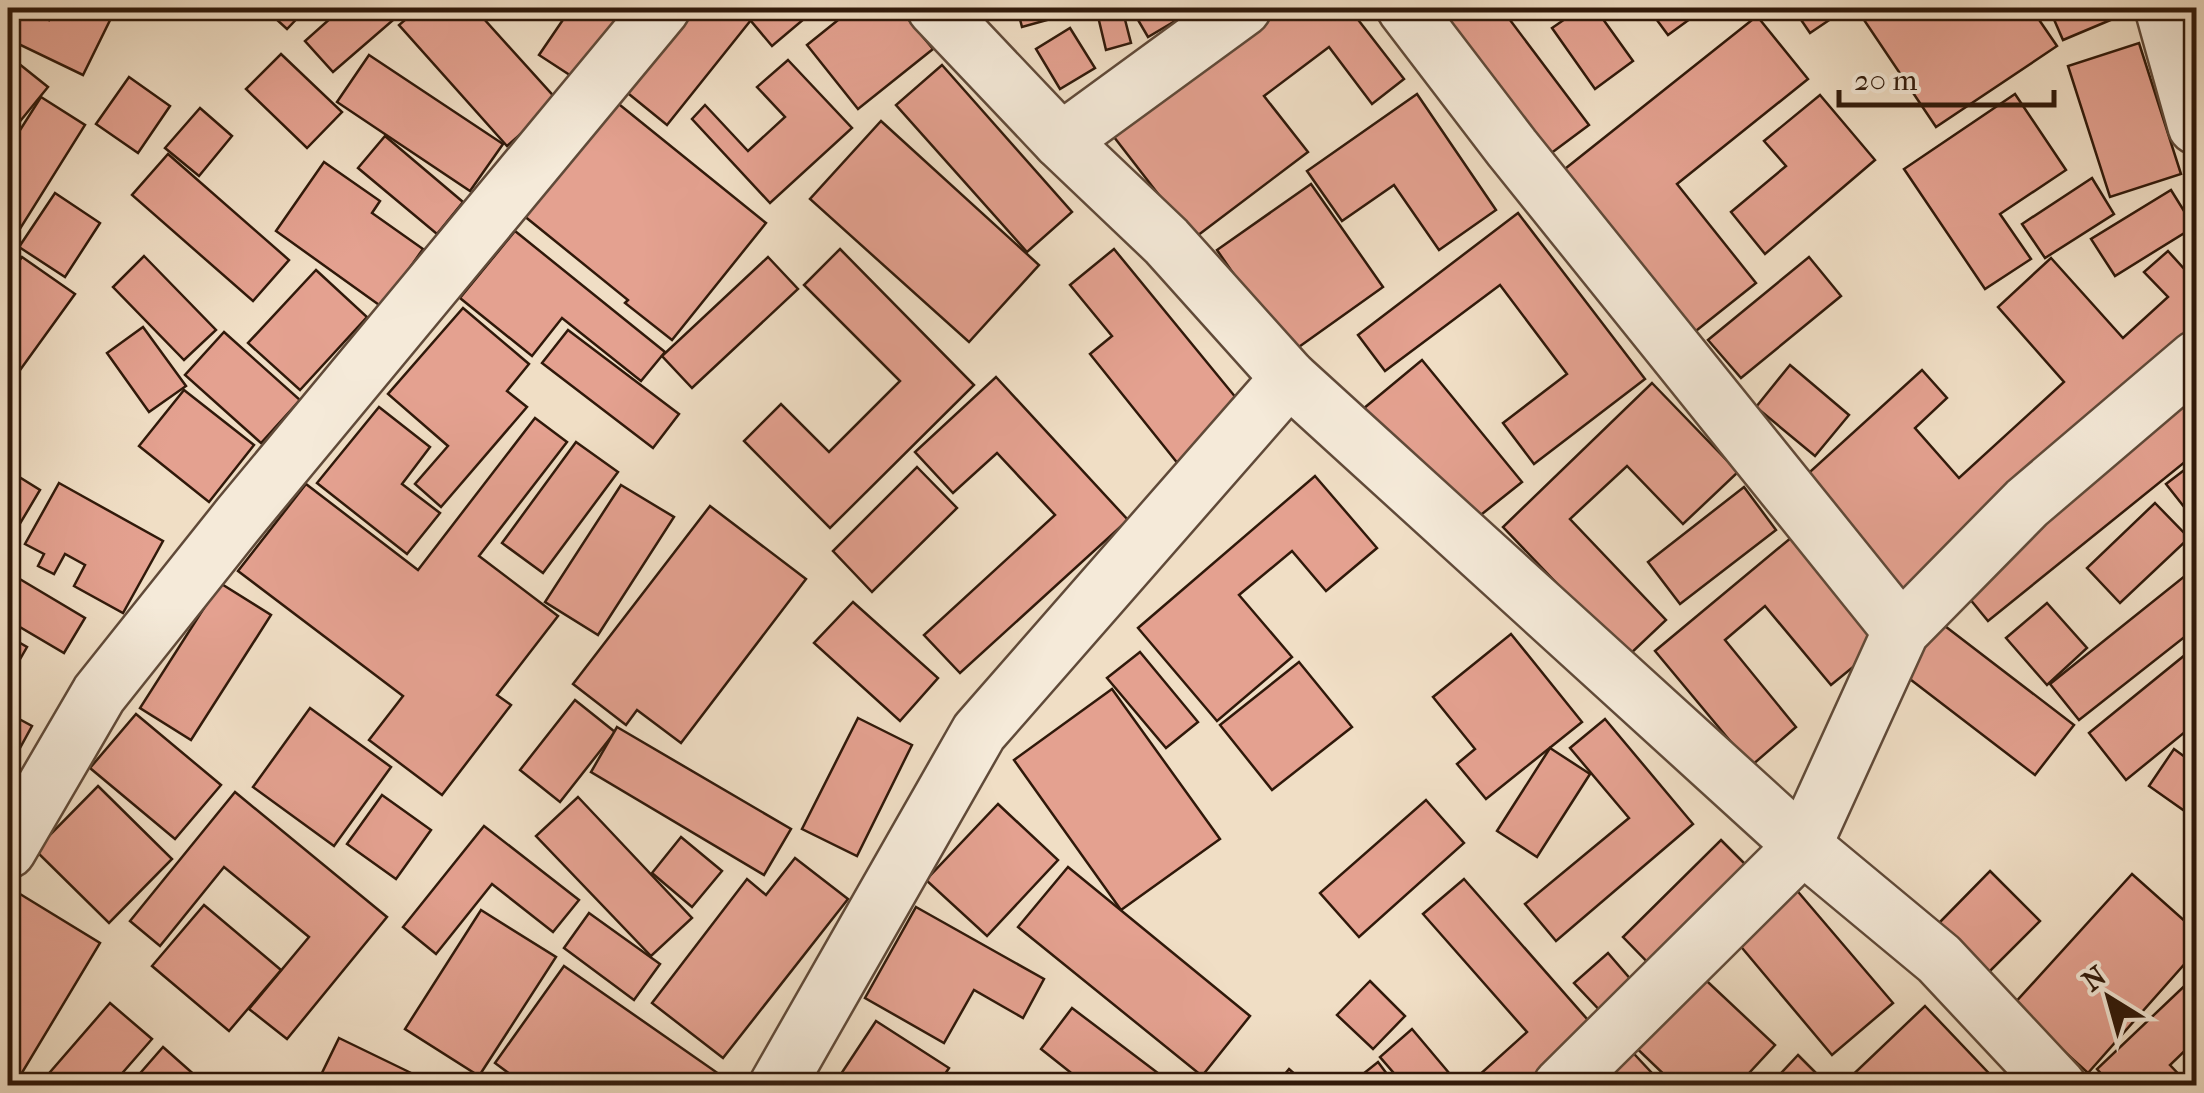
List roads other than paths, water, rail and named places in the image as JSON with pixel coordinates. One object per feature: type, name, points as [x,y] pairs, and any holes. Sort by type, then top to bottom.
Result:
[{"type":"street","points":[[8,850],[99,694],[252,502],[662,8]]},
{"type":"street","points":[[935,8],[1061,141],[1166,241],[1288,378],[1803,846],[1940,959],[2058,1086]]},
{"type":"street","points":[[1061,141],[1243,8]]},
{"type":"street","points":[[1405,8],[1512,148],[1902,632]]},
{"type":"street","points":[[2163,8],[2196,126]]},
{"type":"street","points":[[1561,1086],[1803,846],[1902,632],[2026,503],[2196,359]]},
{"type":"street","points":[[777,1086],[980,732],[1288,378]]}]
